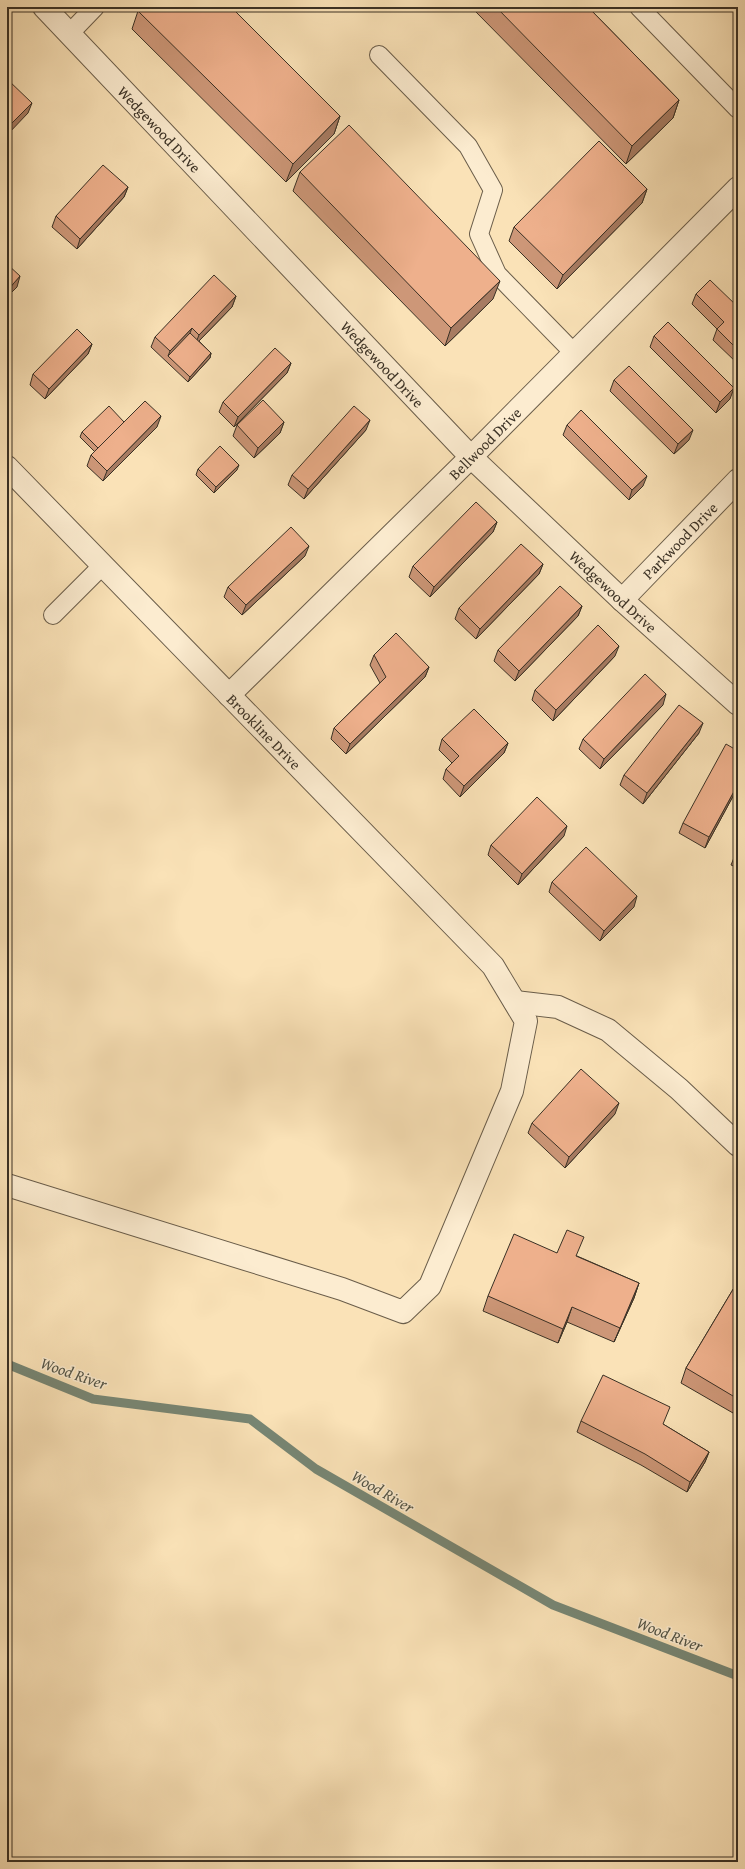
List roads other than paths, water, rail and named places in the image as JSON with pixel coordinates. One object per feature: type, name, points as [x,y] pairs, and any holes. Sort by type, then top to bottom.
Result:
[{"type":"street","name":"Wedgewood Drive","points":[[44,7],[471,457],[622,600],[738,704]]},
{"type":"street","name":"Bellwood Drive","points":[[229,696],[471,457],[738,188]]},
{"type":"street","name":"Brookline Drive","points":[[7,467],[493,966],[526,1021],[512,1091],[430,1286],[403,1312],[342,1289],[7,1185]]},
{"type":"street","name":"Parkwood Drive","points":[[622,600],[738,480]]},
{"type":"street","points":[[515,1002],[558,1007],[608,1030],[679,1089],[738,1146]]},
{"type":"lane","points":[[70,33],[95,7]]},
{"type":"lane","points":[[639,7],[738,109]]},
{"type":"lane","points":[[379,55],[468,146],[493,190],[479,234],[497,274],[574,353]]},
{"type":"lane","points":[[53,615],[102,566]]},
{"type":"waterway","name":"Wood River","points":[[7,1364],[93,1399],[250,1419],[316,1469],[553,1605],[738,1676]]}]
